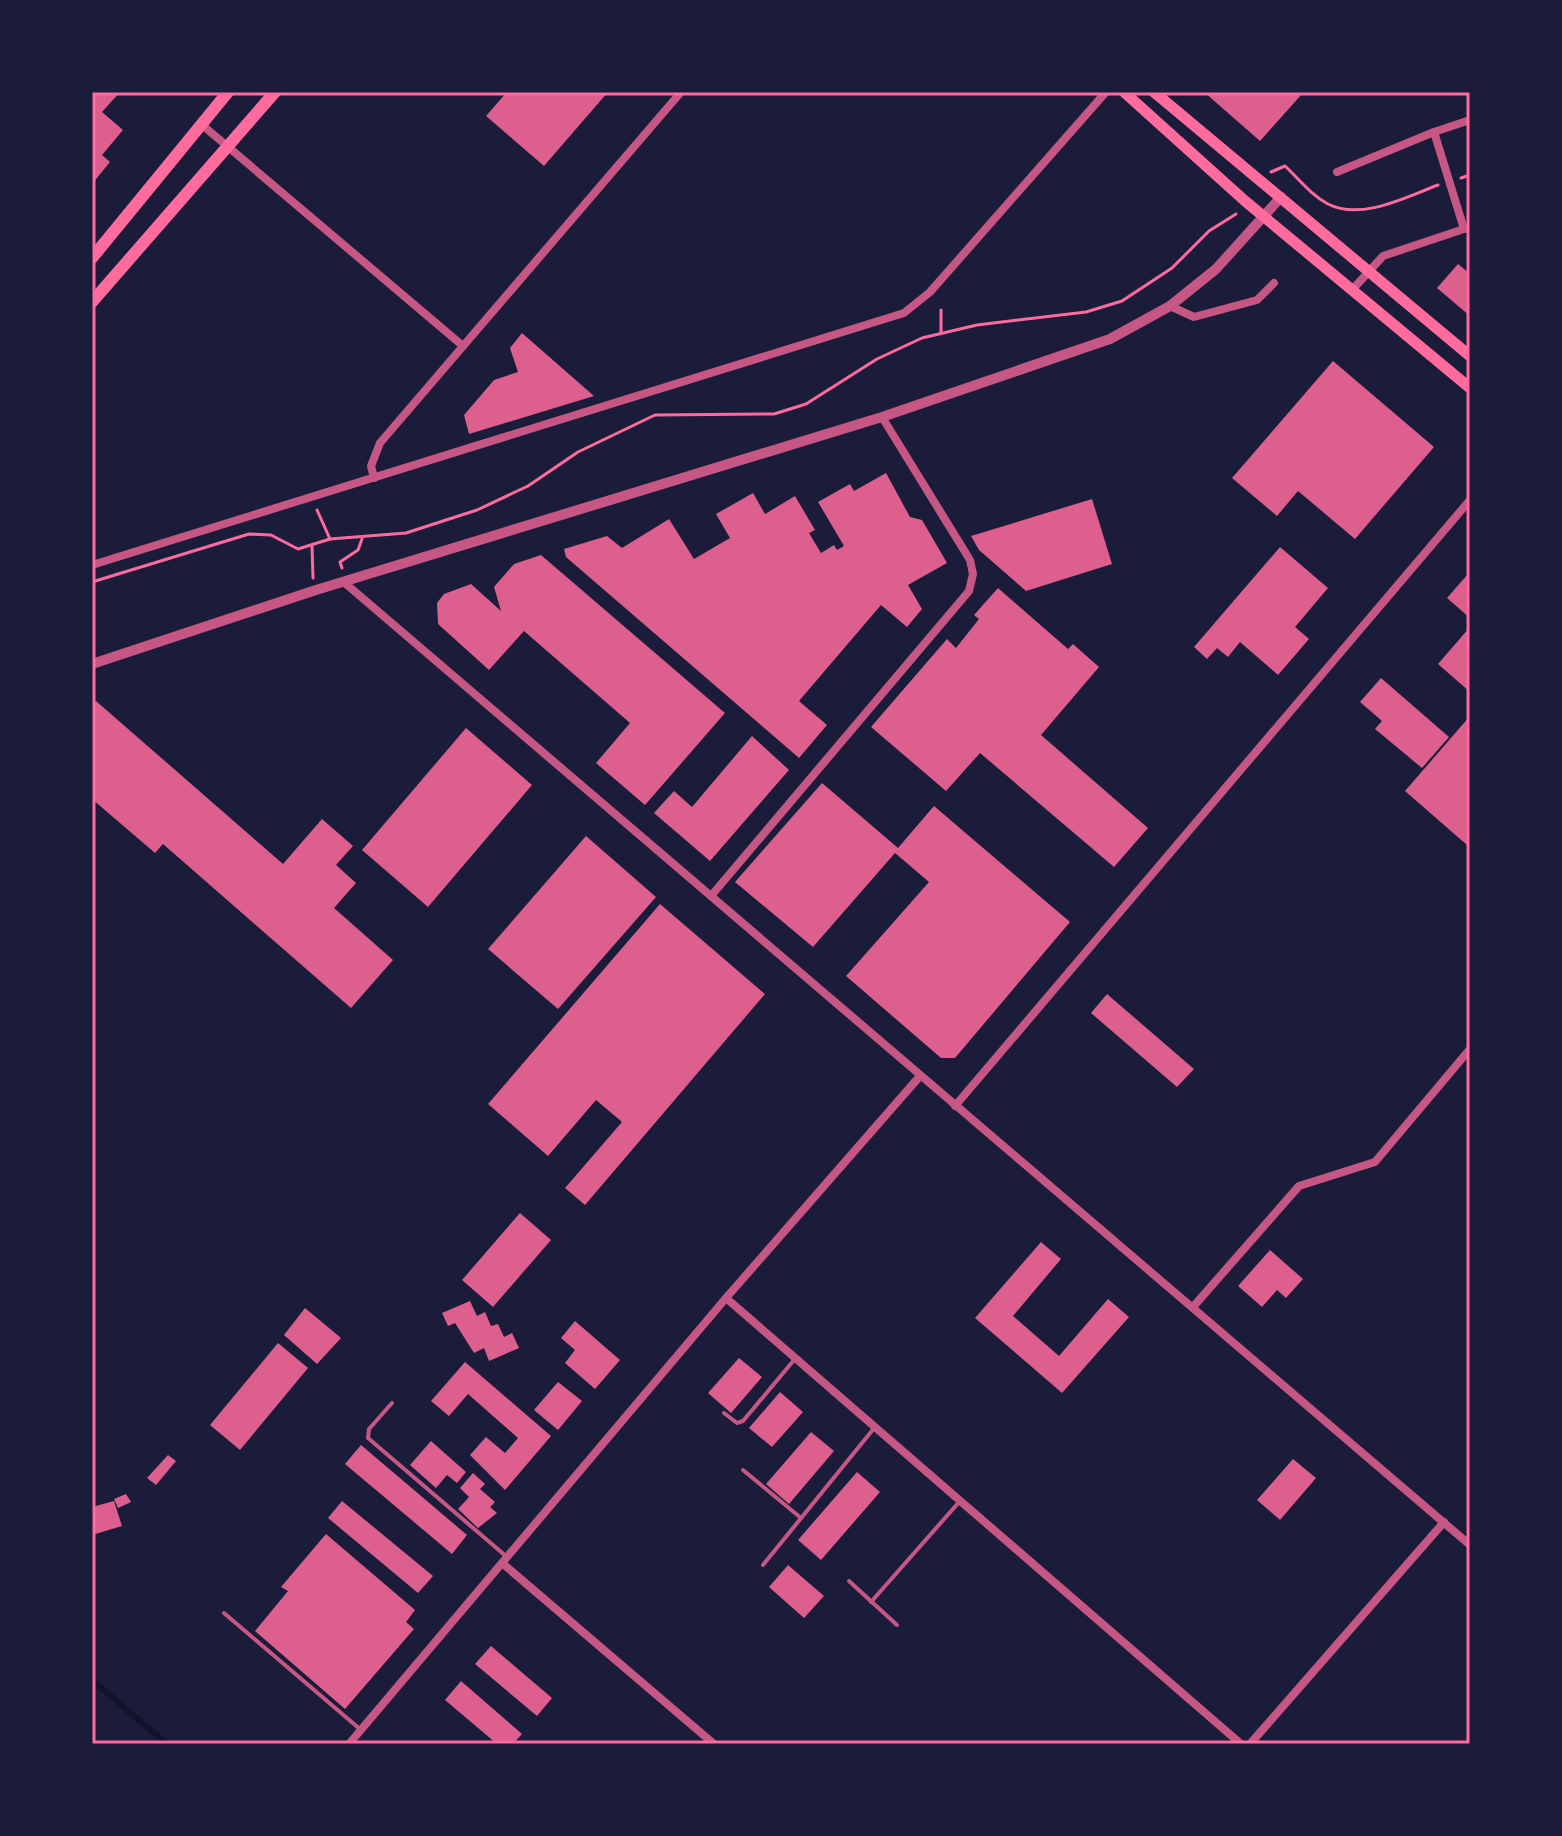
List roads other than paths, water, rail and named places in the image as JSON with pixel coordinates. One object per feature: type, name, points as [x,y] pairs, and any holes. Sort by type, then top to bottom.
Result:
[{"type":"highway","points":[[92,258],[228,92]]},
{"type":"highway","points":[[92,302],[275,92]]},
{"type":"main road","points":[[1124,92],[1263,216],[1470,388]]},
{"type":"main road","points":[[1154,92],[1470,356]]},
{"type":"street","points":[[374,478],[371,466],[380,443],[681,92]]},
{"type":"street","points":[[92,565],[314,499],[913,308],[1106,92]]},
{"type":"street","points":[[1337,172],[1470,120]]},
{"type":"street","points":[[201,124],[463,346]]},
{"type":"street","points":[[1352,290],[1383,256],[1396,249],[1467,228],[1434,132]]},
{"type":"street","points":[[92,664],[316,590],[346,584],[882,417],[1110,339],[1170,306],[1216,269],[1281,197]]},
{"type":"street","points":[[1170,306],[1194,317],[1257,300],[1274,283]]},
{"type":"street","points":[[711,896],[969,591],[973,574],[970,560],[882,417]]},
{"type":"street","points":[[955,1106],[1470,500]]},
{"type":"street","points":[[346,584],[1470,1545]]},
{"type":"street","points":[[1193,1307],[1299,1186],[1375,1162],[1470,1049]]},
{"type":"street","points":[[349,1744],[726,1298],[920,1076]]},
{"type":"street","points":[[726,1298],[1241,1744]]},
{"type":"street","points":[[1250,1744],[1444,1522]]},
{"type":"street","points":[[505,1560],[714,1744]]},
{"type":"lane","points":[[724,1413],[737,1423],[743,1421],[795,1358]]},
{"type":"lane","points":[[392,1403],[369,1429],[368,1438],[505,1560]]},
{"type":"lane","points":[[763,1565],[875,1427]]},
{"type":"lane","points":[[743,1470],[801,1518]]},
{"type":"lane","points":[[871,1602],[960,1501]]},
{"type":"lane","points":[[849,1581],[897,1625]]},
{"type":"lane","points":[[224,1613],[361,1730]]},
{"type":"waterway","points":[[92,1680],[167,1744]]}]
